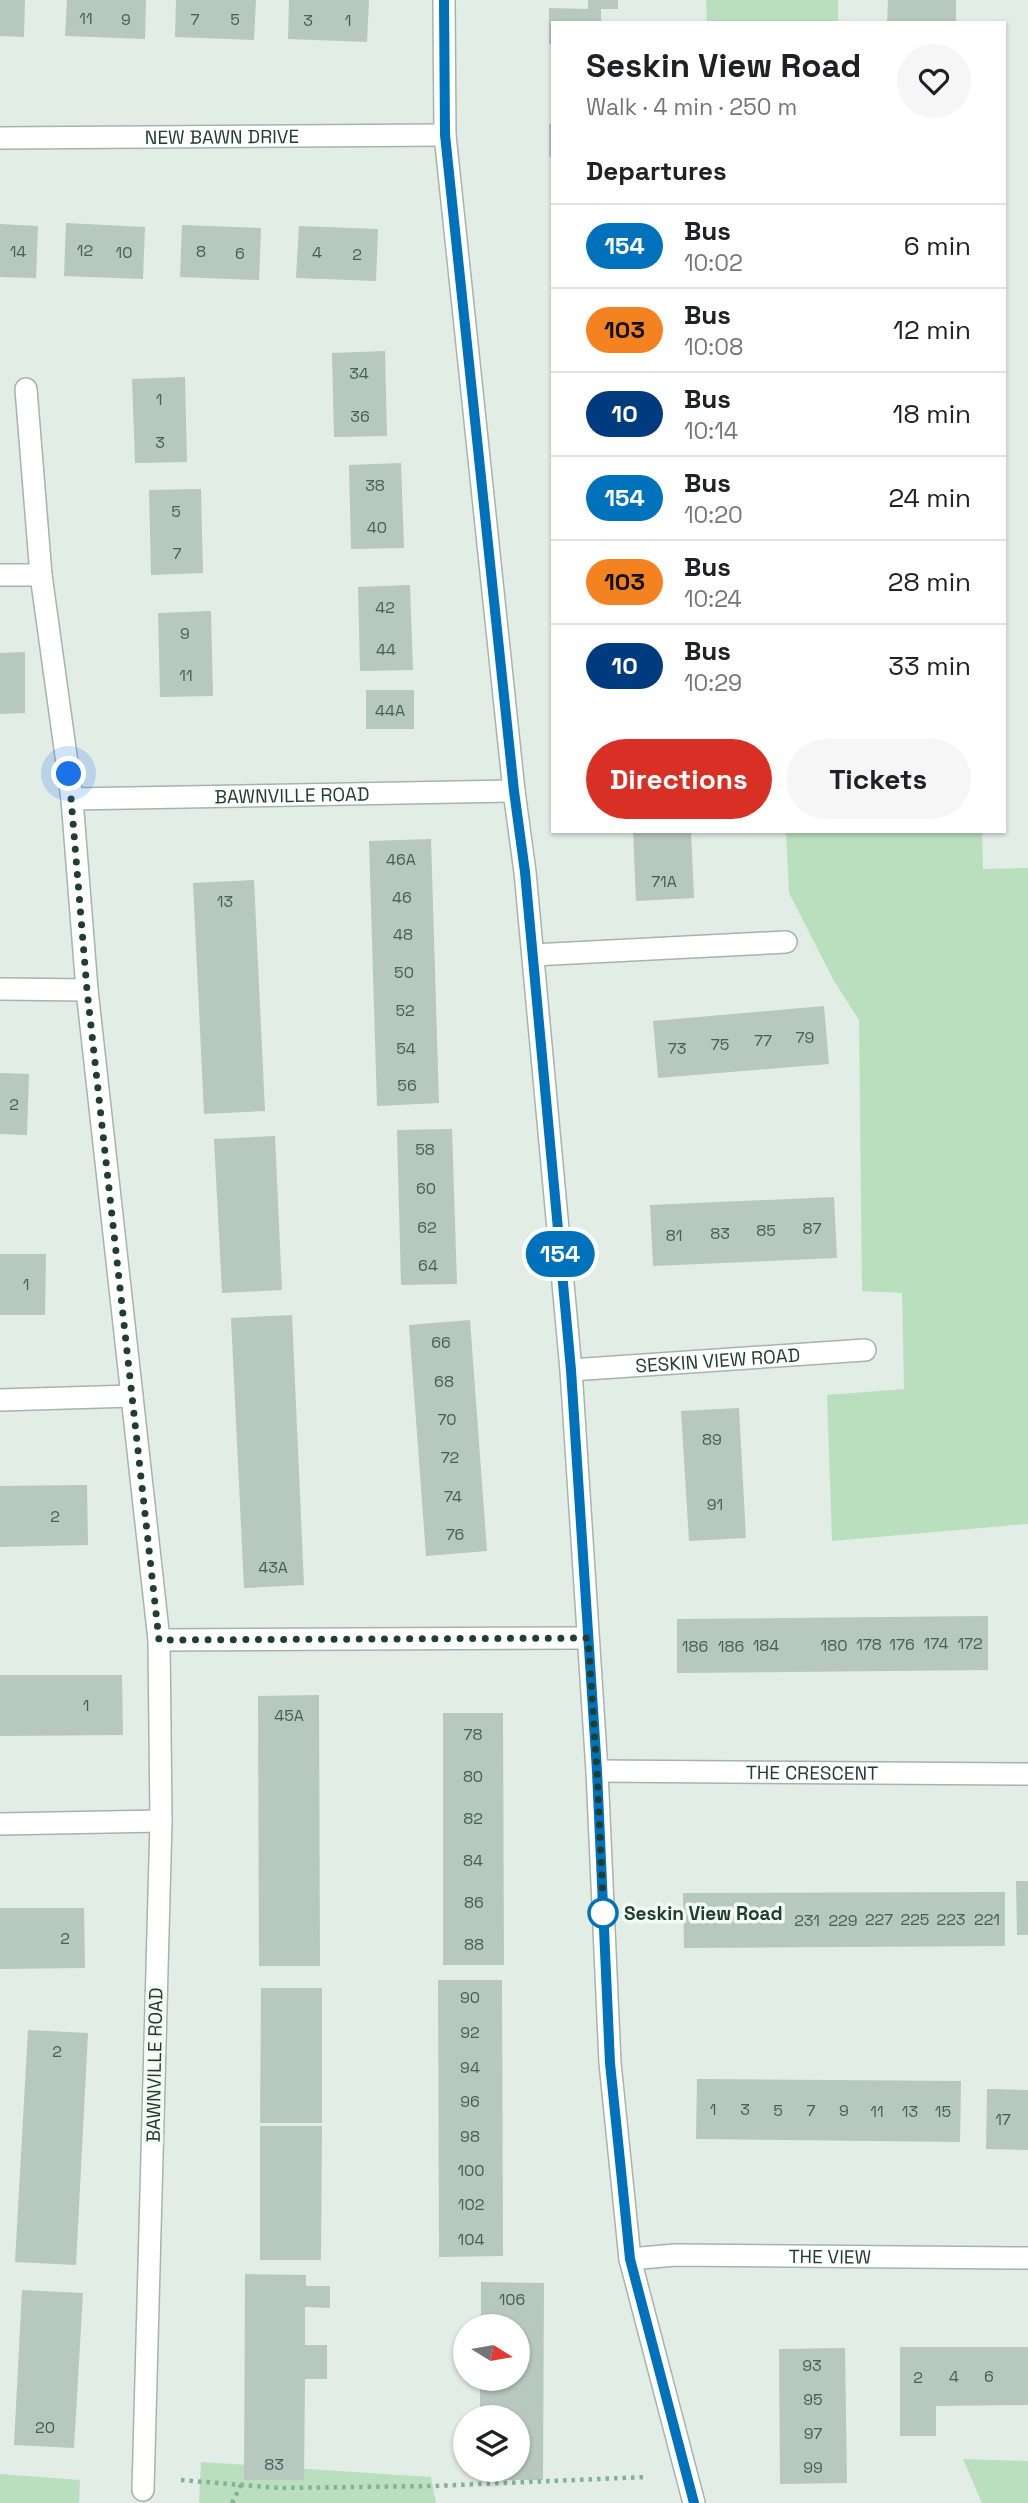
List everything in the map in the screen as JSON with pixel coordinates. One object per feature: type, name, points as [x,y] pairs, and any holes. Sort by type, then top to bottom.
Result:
[{"type":"street","points":[[444,0],[445,135],[533,955],[571,1370],[597,1771],[610,2063],[630,2259],[694,2503]]},
{"type":"street","name":"NEW BAWN DRIVE","points":[[0,138],[445,135]]},
{"type":"street","name":"BAWNVILLE ROAD","points":[[26,389],[41,575],[72,799],[87,990],[159,1640],[161,1821],[143,2490]]},
{"type":"street","points":[[0,575],[41,575]]},
{"type":"street","name":"BAWNVILLE ROAD","points":[[72,799],[514,791]]},
{"type":"street","points":[[533,955],[786,942]]},
{"type":"street","points":[[0,989],[87,990]]},
{"type":"street","name":"SESKIN VIEW ROAD","points":[[571,1370],[865,1350]]},
{"type":"street","points":[[0,1400],[132,1396]]},
{"type":"street","points":[[159,1640],[588,1638]]},
{"type":"street","name":"THE CRESCENT","points":[[597,1771],[1028,1774]]},
{"type":"street","points":[[0,1824],[161,1821]]},
{"type":"street","name":"THE VIEW","points":[[630,2259],[675,2255],[1028,2258]]},
{"type":"path","points":[[181,2480],[279,2487],[433,2486],[646,2477]]},
{"type":"path","points":[[232,2503],[241,2485]]},
{"type":"green space","points":[[706,0],[838,0],[838,21],[707,21]]},
{"type":"green space","points":[[786,833],[982,833],[983,869],[1028,868],[1028,1524],[832,1541],[827,1395],[904,1389],[902,1293],[862,1291],[859,1020],[834,981],[789,893]]},
{"type":"green space","points":[[963,2459],[1028,2461],[1028,2503],[982,2503]]},
{"type":"green space","points":[[201,2462],[431,2477],[436,2503],[199,2503]]},
{"type":"green space","points":[[0,2474],[80,2480],[79,2503],[0,2503]]},
{"type":"building","points":[[0,0],[25,0],[24,37],[0,36]]},
{"type":"building","points":[[67,0],[146,0],[145,39],[65,36]]},
{"type":"building","points":[[176,0],[256,0],[254,40],[175,37]]},
{"type":"building","points":[[289,0],[369,0],[367,42],[288,39]]},
{"type":"building","points":[[588,0],[618,0],[618,9],[601,9],[601,21],[551,21],[549,44],[549,8],[588,9]]},
{"type":"building","points":[[888,0],[956,0],[956,21],[887,21]]},
{"type":"building","points":[[549,124],[551,124],[551,157]]},
{"type":"building","points":[[66,223],[145,227],[143,279],[64,276]]},
{"type":"building","points":[[0,224],[38,226],[36,278],[0,277]]},
{"type":"building","points":[[182,225],[261,228],[259,280],[180,277]]},
{"type":"building","points":[[299,226],[378,229],[376,281],[296,278]]},
{"type":"building","points":[[385,351],[387,436],[334,437],[332,353]]},
{"type":"building","points":[[185,377],[187,462],[135,463],[132,379]]},
{"type":"building","points":[[401,463],[404,548],[351,549],[349,465]]},
{"type":"building","points":[[201,489],[203,573],[151,575],[149,490]]},
{"type":"building","points":[[410,585],[413,670],[360,671],[358,587]]},
{"type":"building","points":[[211,611],[213,696],[160,697],[158,613]]},
{"type":"building","points":[[25,652],[25,713],[0,714],[0,653]]},
{"type":"building","points":[[366,690],[414,690],[414,729],[366,729]]},
{"type":"building","points":[[633,833],[691,833],[694,898],[636,901]]},
{"type":"building","points":[[431,839],[439,1103],[377,1106],[369,841]]},
{"type":"building","points":[[254,880],[265,1111],[204,1114],[193,883]]},
{"type":"building","points":[[824,1006],[829,1064],[658,1078],[653,1021]]},
{"type":"building","points":[[0,1073],[29,1074],[27,1135],[0,1134]]},
{"type":"building","points":[[452,1129],[457,1284],[401,1285],[397,1130]]},
{"type":"building","points":[[275,1136],[282,1290],[222,1293],[214,1139]]},
{"type":"building","points":[[834,1197],[837,1258],[653,1266],[650,1205]]},
{"type":"building","points":[[0,1254],[46,1254],[45,1315],[0,1315]]},
{"type":"building","points":[[292,1315],[304,1585],[244,1588],[231,1318]]},
{"type":"building","points":[[470,1320],[487,1551],[426,1556],[409,1325]]},
{"type":"building","points":[[739,1408],[746,1538],[689,1541],[681,1411]]},
{"type":"building","points":[[87,1485],[88,1545],[0,1547],[0,1486]]},
{"type":"building","points":[[988,1616],[988,1670],[677,1673],[677,1619]]},
{"type":"building","points":[[0,1675],[122,1675],[123,1735],[0,1736]]},
{"type":"building","points":[[319,1695],[320,1966],[259,1966],[258,1696]]},
{"type":"building","points":[[443,1713],[503,1713],[504,1965],[443,1965]]},
{"type":"building","points":[[1016,1881],[1028,1881],[1028,1935],[1017,1935]]},
{"type":"building","points":[[1005,1892],[1005,1946],[684,1948],[683,1893]]},
{"type":"building","points":[[0,1908],[84,1908],[85,1968],[0,1969]]},
{"type":"building","points":[[438,1980],[502,1980],[503,2256],[439,2257]]},
{"type":"building","points":[[261,1988],[322,1988],[322,2123],[260,2123]]},
{"type":"building","points":[[28,2030],[88,2033],[76,2265],[15,2262]]},
{"type":"building","points":[[697,2079],[961,2081],[960,2142],[696,2139]]},
{"type":"building","points":[[987,2089],[1028,2090],[1028,2150],[986,2149]]},
{"type":"building","points":[[260,2126],[322,2126],[321,2260],[260,2260]]},
{"type":"building","points":[[245,2274],[306,2275],[306,2286],[330,2286],[330,2308],[305,2307],[305,2345],[327,2345],[327,2379],[305,2379],[304,2480],[244,2480]]},
{"type":"building","points":[[481,2282],[544,2283],[543,2480],[530,2480],[530,2405],[480,2405],[480,2391],[530,2391],[530,2314],[481,2314]]},
{"type":"building","points":[[22,2290],[83,2293],[74,2448],[14,2445]]},
{"type":"building","points":[[900,2347],[1028,2347],[1028,2405],[936,2406],[936,2436],[900,2436]]},
{"type":"building","points":[[845,2348],[847,2483],[780,2484],[779,2349]]},
{"type":"bus line","name":"154","points":[[444,0],[445,135],[514,791],[525,872],[571,1370],[597,1771],[610,2063],[630,2259],[694,2503]]},
{"type":"place","name":"Seskin View Road","points":[[603,1913]]},
{"type":"route","points":[[69,774],[87,990],[159,1640],[588,1638],[604,1924],[603,1913]]}]
